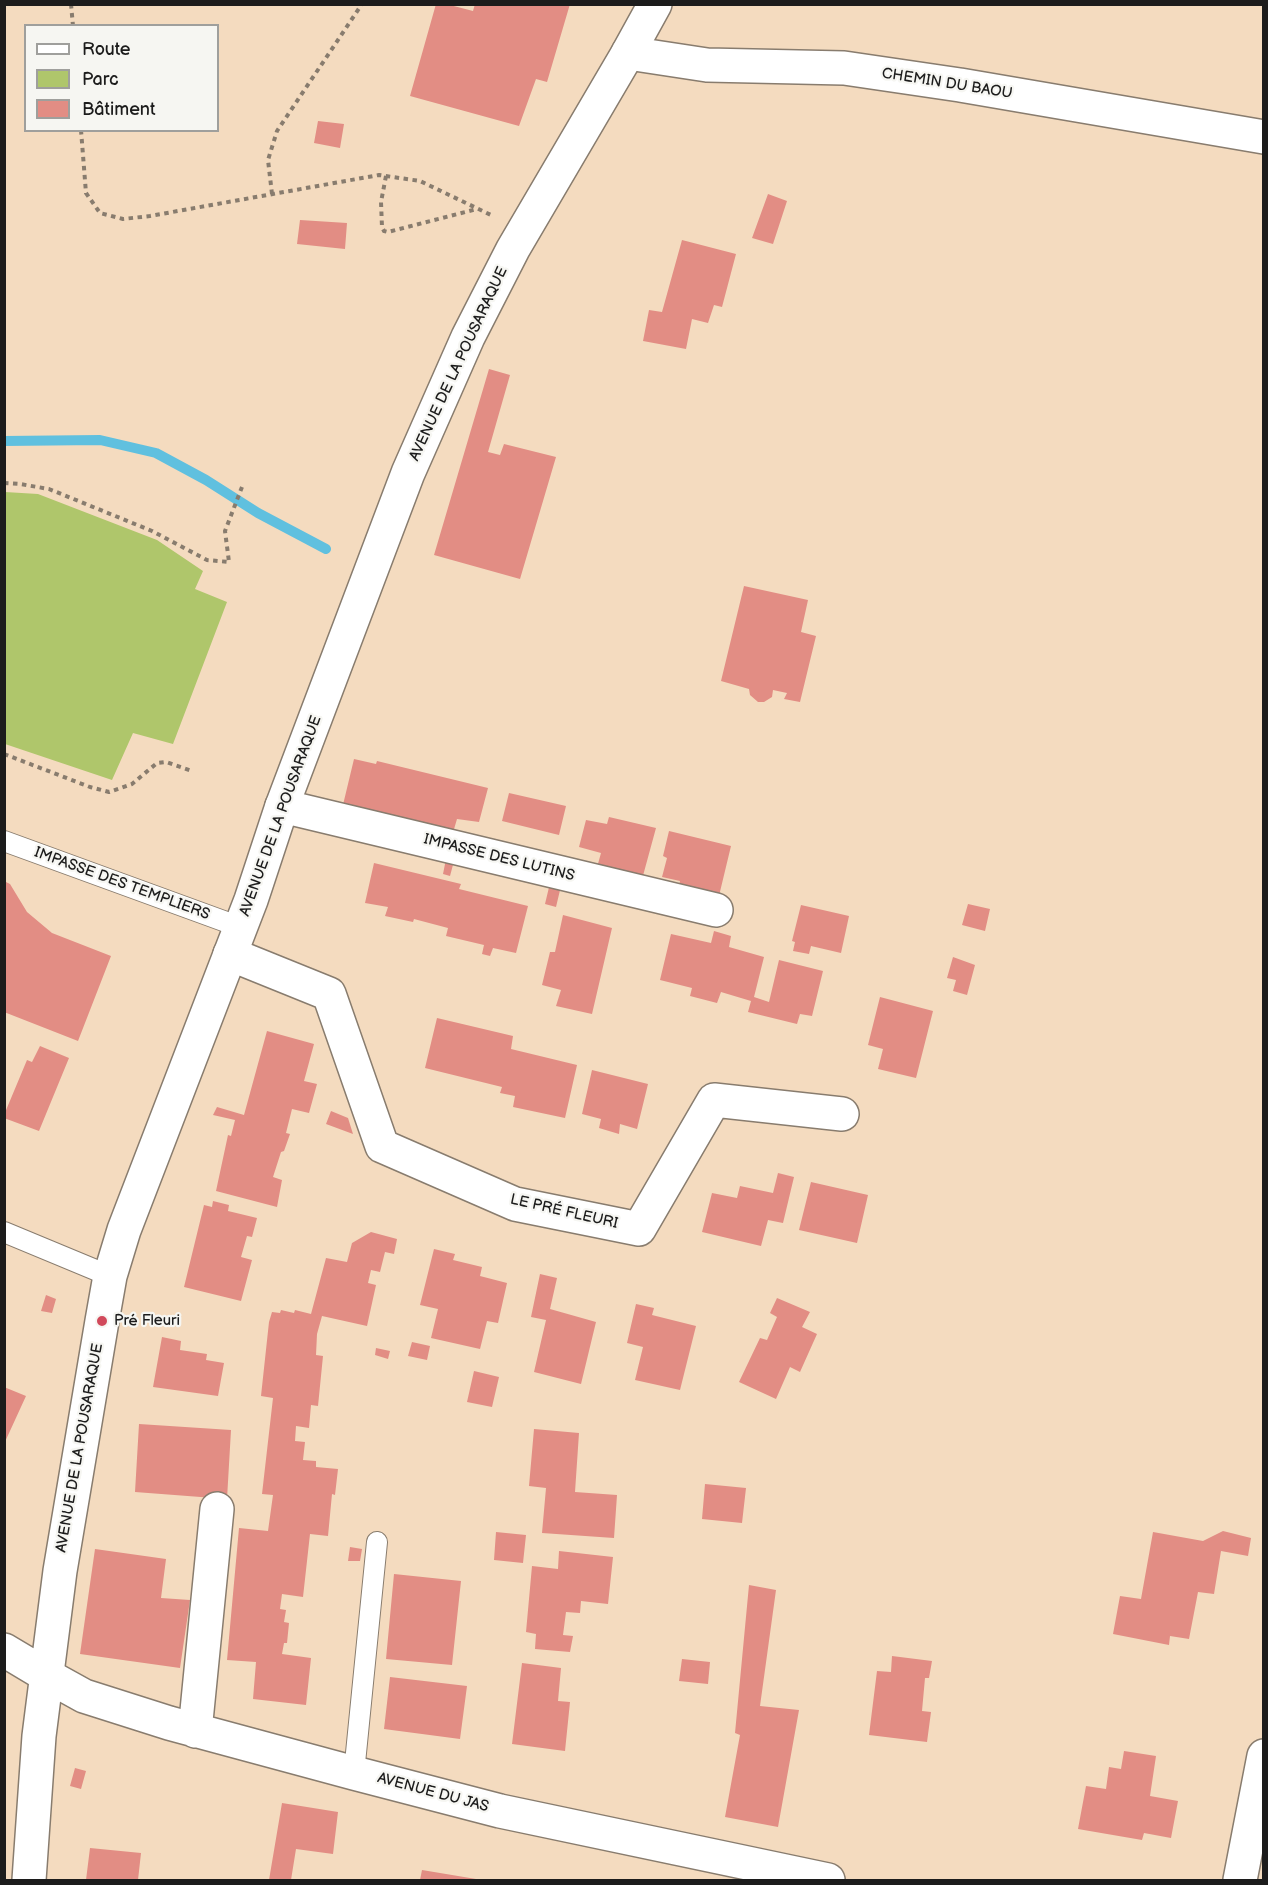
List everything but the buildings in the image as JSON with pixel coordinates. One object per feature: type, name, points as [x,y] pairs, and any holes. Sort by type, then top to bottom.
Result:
[{"type":"street","name":"AVENUE DE LA POUSARAQUE","points":[[29,1881],[39,1736],[60,1571],[110,1276],[124,1230],[251,900],[282,806],[408,473],[468,337],[523,230],[655,4]]},
{"type":"street","name":"CHEMIN DU BAOU","points":[[628,53],[707,65],[844,68],[960,85],[1263,137]]},
{"type":"street","name":"IMPASSE DES LUTINS","points":[[282,806],[716,910]]},
{"type":"street","name":"LE PRÉ FLEURI","points":[[235,941],[329,994],[381,1146],[515,1204],[639,1229],[714,1100],[842,1114]]},
{"type":"street","points":[[195,1731],[217,1509]]},
{"type":"street","name":"AVENUE DU JAS","points":[[4,1650],[84,1696],[195,1731],[500,1811],[828,1881]]},
{"type":"street","points":[[1240,1881],[1263,1756]]},
{"type":"lane","name":"IMPASSE DES TEMPLIERS","points":[[4,840],[235,941]]},
{"type":"lane","points":[[4,1232],[110,1276]]},
{"type":"lane","points":[[354,1773],[377,1542]]},
{"type":"path","points":[[71,4],[73,24]]},
{"type":"path","points":[[272,194],[268,160],[277,131],[362,4]]},
{"type":"path","points":[[81,132],[86,194],[100,213],[123,219],[379,175],[420,181],[523,230]]},
{"type":"path","points":[[386,176],[381,202],[384,231],[388,232],[478,208]]},
{"type":"path","points":[[4,483],[49,489],[152,531],[207,560],[229,562],[225,531],[242,488]]},
{"type":"path","points":[[4,754],[109,792],[132,784],[157,764],[166,762],[192,771]]},
{"type":"green space","points":[[5,492],[38,494],[157,540],[203,571],[195,589],[227,602],[173,744],[133,733],[112,780],[5,744]]},
{"type":"waterway","points":[[4,441],[100,440],[156,453],[206,480],[258,513],[326,549]]},
{"type":"place","name":"Pré Fleuri","points":[[102,1321]]}]
